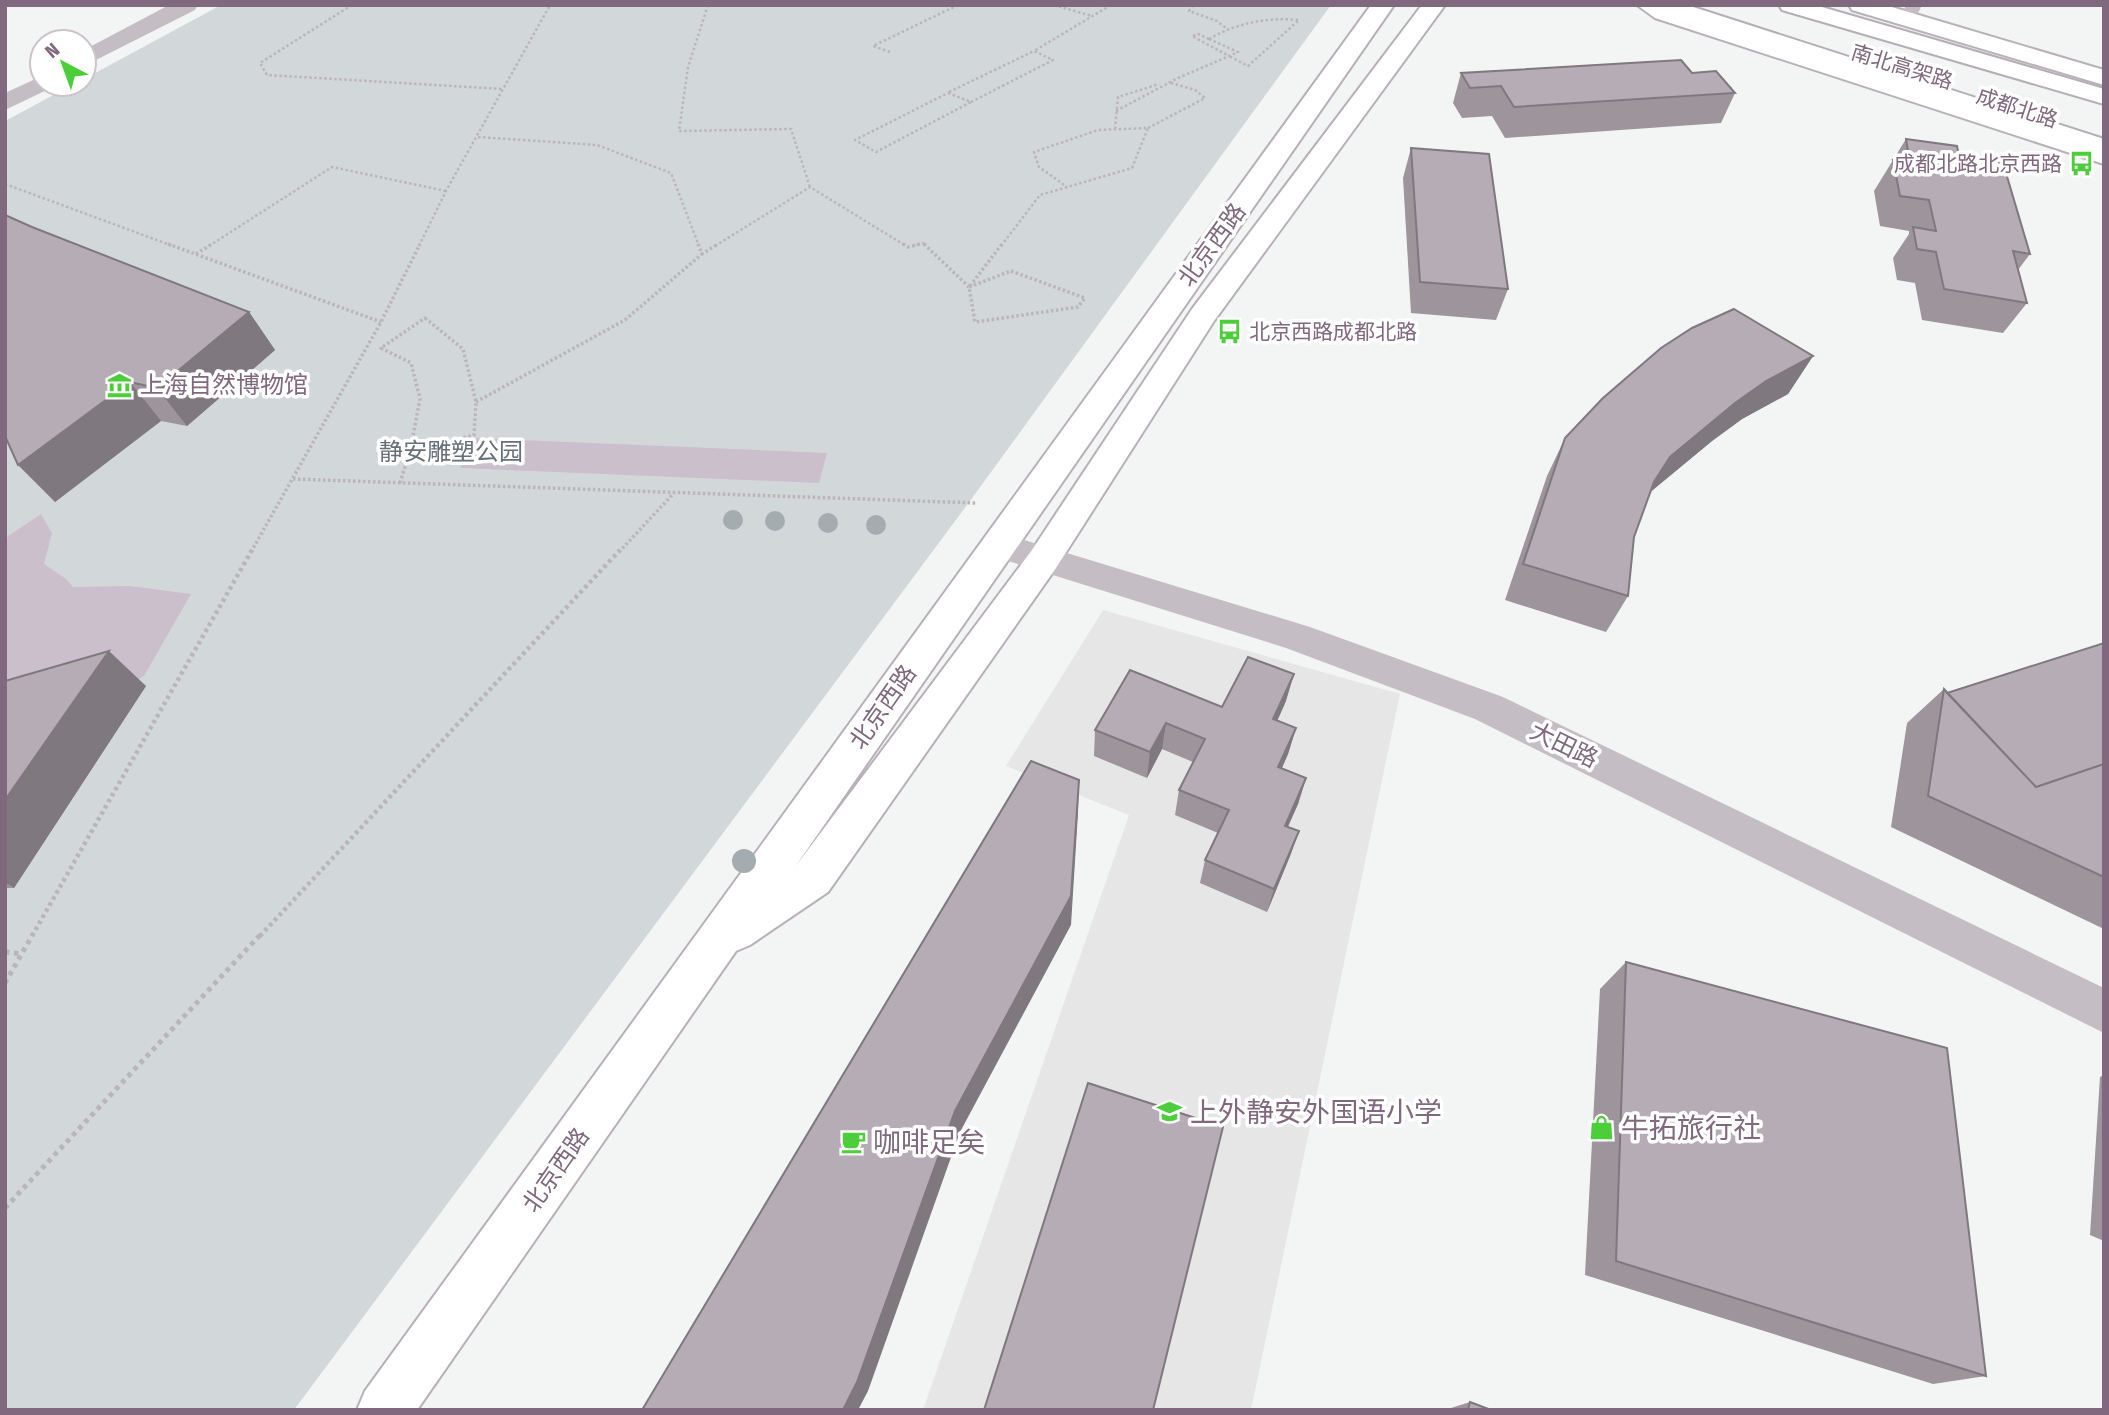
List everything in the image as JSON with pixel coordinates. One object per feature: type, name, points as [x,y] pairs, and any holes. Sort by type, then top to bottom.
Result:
[{"type":"main road","name":"北京西路","points":[[384,1410],[1383,5]]},
{"type":"main road","points":[[715,944],[813,878],[1044,559],[1202,316],[1434,5]]},
{"type":"main road","points":[[1648,5],[1663,13],[2104,156]]},
{"type":"main road","points":[[1663,5],[2104,146]]},
{"type":"main road","name":"成都北路","points":[[1689,5],[1710,9],[2104,136]]},
{"type":"main road","name":"南北高架路","points":[[1700,5],[2104,130]]},
{"type":"main road","name":"南北高架路","points":[[1790,5],[2104,97]]},
{"type":"main road","points":[[1860,5],[2104,78]]},
{"type":"main road","points":[[1871,5],[2104,69]]},
{"type":"main road","points":[[1906,7],[2104,59]]},
{"type":"street","points":[[98,52],[187,5]]},
{"type":"street","points":[[5,103],[28,91]]},
{"type":"street","name":"大田路","points":[[998,545],[1297,637],[1489,708],[2104,1011]]},
{"type":"path","points":[[352,5],[260,63],[267,75],[502,89]]},
{"type":"path","points":[[5,983],[293,480],[381,322],[446,191],[550,5]]},
{"type":"path","points":[[708,5],[688,67],[679,131],[791,129],[810,187],[908,247],[923,243],[969,286],[975,322],[1078,307],[1085,298],[1011,271],[969,286]]},
{"type":"path","points":[[890,52],[873,46],[958,5]]},
{"type":"path","points":[[1054,5],[1093,16]]},
{"type":"path","points":[[1034,51],[1053,60],[876,152],[855,140],[1034,51],[1111,5]]},
{"type":"path","points":[[1193,5],[1189,11],[1217,21],[1228,29]]},
{"type":"path","points":[[1115,129],[1118,97],[1168,81],[1228,55],[1238,52],[1209,39],[1198,34],[1192,36],[1228,55],[1248,66],[1298,20],[1279,18],[1228,29],[1209,39]]},
{"type":"path","points":[[1067,187],[1039,167],[1034,152],[1098,130],[1148,128],[1205,98],[1195,90],[1168,81],[1116,111]]},
{"type":"path","points":[[948,93],[973,103]]},
{"type":"path","points":[[969,286],[1040,195],[1132,168],[1148,128]]},
{"type":"path","points":[[478,137],[597,145],[671,173],[702,254]]},
{"type":"path","points":[[197,254],[332,167],[446,191]]},
{"type":"path","points":[[5,184],[381,322]]},
{"type":"path","points":[[476,402],[625,320],[702,254],[810,187]]},
{"type":"path","points":[[400,483],[410,452],[420,399],[411,363],[381,348],[425,318],[463,349],[476,402],[474,435],[410,452]]},
{"type":"path","points":[[293,480],[1026,505]]},
{"type":"path","points":[[5,1208],[674,493]]},
{"type":"path","points":[[5,952],[22,954]]},
{"type":"shaded area","points":[[475,438],[827,453],[819,483],[460,468]]},
{"type":"shaded area","points":[[41,514],[52,533],[44,564],[73,587],[130,586],[191,594],[144,676],[125,687],[5,714],[5,548],[8,536]]},
{"type":"shaded area","name":"上外静安外国语小学","points":[[1103,610],[1400,694],[1251,1410],[923,1410],[1129,815],[1006,766]]},
{"type":"green space","name":"静安雕塑公园","points":[[221,5],[1331,5],[970,501],[294,1410],[5,1410],[5,121],[48,98],[98,98],[98,71]]},
{"type":"building","points":[[1681,60],[1692,73],[1716,71],[1735,93],[1514,107],[1501,86],[1470,88],[1461,73]]},
{"type":"building","points":[[1906,139],[1957,146],[1959,156],[2003,163],[2030,254],[2013,251],[2027,303],[1944,289],[1936,252],[1917,249],[1913,227],[1936,231],[1929,200],[1900,196],[1893,160],[1910,163]]},
{"type":"building","points":[[1411,148],[1489,154],[1508,289],[1420,282]]},
{"type":"building","name":"上海自然博物馆","points":[[5,215],[249,312],[157,388],[130,382],[18,465],[5,436]]},
{"type":"building","points":[[1734,309],[1813,356],[1766,381],[1670,457],[1654,482],[1634,537],[1628,596],[1523,564],[1565,438],[1603,398],[1661,348],[1692,328]]},
{"type":"building","points":[[2104,643],[2104,764],[2036,787],[1947,693]]},
{"type":"building","points":[[109,651],[5,800],[5,681]]},
{"type":"building","points":[[1248,657],[1294,674],[1273,719],[1296,728],[1278,767],[1306,778],[1285,826],[1299,831],[1274,889],[1205,860],[1229,810],[1179,790],[1205,739],[1166,723],[1150,752],[1095,730],[1130,670],[1222,707]]},
{"type":"building","points":[[1944,689],[2036,787],[2104,764],[2104,877],[1928,796]]},
{"type":"building","points":[[1031,761],[1079,780],[1071,896],[955,1111],[857,1382],[843,1410],[642,1410]]},
{"type":"building","points":[[1626,962],[1947,1048],[1986,1376],[1616,1261]]},
{"type":"building","points":[[1088,1083],[1223,1127],[1153,1410],[984,1410]]},
{"type":"building","points":[[1470,1402],[1491,1410],[1468,1410]]},
{"type":"place","name":"成都北路北京西路","points":[[2082,164]]},
{"type":"place","name":"北京西路成都北路","points":[[1229,332]]},
{"type":"place","name":"上海自然博物馆","points":[[120,385]]},
{"type":"place","name":"上外静安外国语小学","points":[[1170,1112]]},
{"type":"place","name":"牛拓旅行社","points":[[1601,1128]]},
{"type":"place","name":"咖啡足矣","points":[[853,1142]]}]
